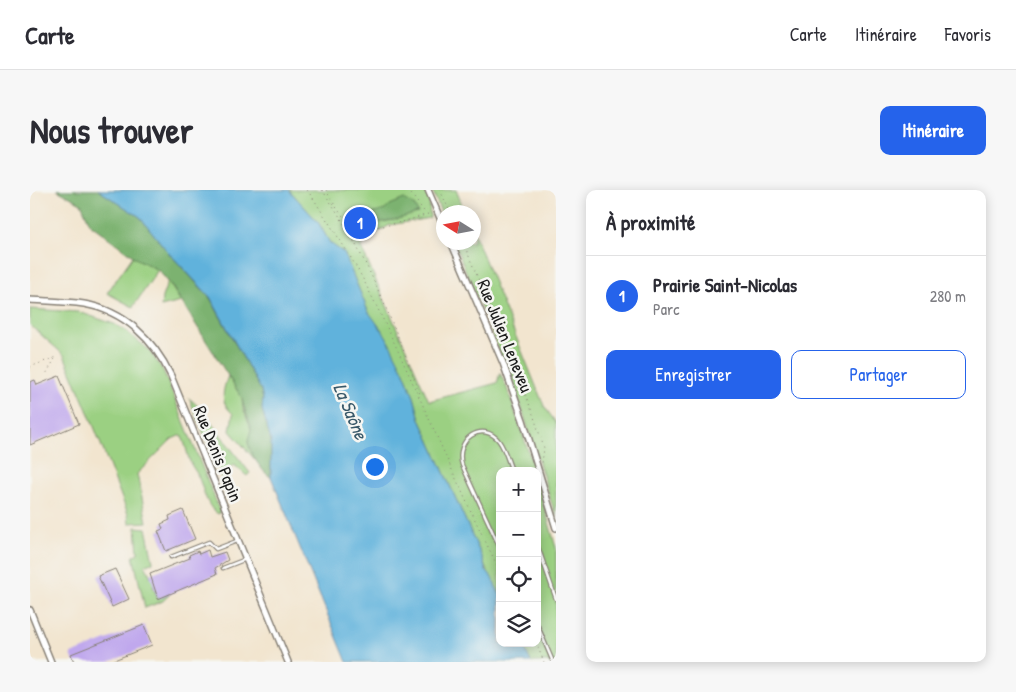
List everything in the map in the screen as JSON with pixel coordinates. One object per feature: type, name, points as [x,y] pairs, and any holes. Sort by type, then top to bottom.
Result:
[{"type":"street","points":[[428,190],[436,209]]},
{"type":"street","name":"Rue Julien Leneveu","points":[[454,250],[503,363],[538,467]]},
{"type":"street","name":"Rue Denis Papin","points":[[30,300],[73,303],[101,309],[126,320],[159,352],[288,662]]},
{"type":"street","name":"Rue Julien Leneveu","points":[[541,478],[556,528]]},
{"type":"street","points":[[30,610],[51,662]]},
{"type":"lane","points":[[496,539],[462,465],[460,454],[462,446],[472,435],[478,433],[495,437],[502,447],[510,467]]},
{"type":"lane","points":[[171,557],[208,542],[216,549],[238,540]]},
{"type":"lane","points":[[541,556],[556,599]]},
{"type":"lane","points":[[222,568],[246,559]]},
{"type":"lane","points":[[541,634],[553,662]]},
{"type":"path","points":[[307,190],[367,286],[423,402]]},
{"type":"path","points":[[322,190],[352,238],[374,282],[401,341],[438,438],[496,562]]},
{"type":"path","points":[[326,190],[343,216],[358,226],[381,226],[436,211]]},
{"type":"path","points":[[408,190],[426,214]]},
{"type":"path","points":[[440,190],[447,205]]},
{"type":"path","points":[[466,250],[539,431],[544,448],[544,459],[541,467]]},
{"type":"path","points":[[30,367],[56,357],[45,376]]},
{"type":"path","points":[[538,647],[544,662]]},
{"type":"green space","points":[[57,190],[98,190],[140,217],[168,252],[210,298],[261,390],[263,399],[262,409],[271,441],[271,477],[267,475],[256,461],[250,450],[248,441],[251,429],[242,398],[171,285],[158,270],[137,259],[90,224],[81,203]]},
{"type":"green space","points":[[289,190],[426,190],[429,199],[430,218],[390,225],[364,240],[361,247],[429,401],[497,383],[500,373],[507,388],[534,467],[496,467],[496,587],[420,419],[414,397],[403,370],[368,311],[344,254],[330,243],[318,222]]},
{"type":"green space","points":[[432,190],[456,190],[462,205],[438,205]]},
{"type":"green space","points":[[404,199],[415,206],[418,213],[378,223],[362,222],[354,219],[385,210],[390,205]]},
{"type":"green space","points":[[457,250],[481,250],[544,406],[556,423],[556,517],[516,391]]},
{"type":"green space","points":[[133,256],[158,270],[133,307],[107,293]]},
{"type":"green space","points":[[168,281],[181,302],[161,307],[162,297]]},
{"type":"green space","points":[[30,309],[79,312],[114,324],[148,349],[163,370],[220,511],[219,514],[208,503],[198,476],[190,462],[181,435],[172,439],[137,474],[147,522],[129,523],[128,514],[64,355],[30,325]]},
{"type":"green space","points":[[228,376],[242,398],[243,408],[251,429],[248,442],[257,462],[230,431],[233,414],[226,405],[223,396]]},
{"type":"green space","points":[[189,398],[199,407],[250,473],[247,476],[234,465],[228,469],[228,477],[234,500],[232,502]]},
{"type":"green space","points":[[541,494],[556,548],[556,662],[531,662],[524,647],[541,647]]},
{"type":"green space","points":[[136,527],[146,528],[153,562],[145,565],[155,585],[153,586],[158,599],[170,594],[163,601],[145,608],[133,556],[138,553]]},
{"type":"water","name":"La Saône","points":[[98,190],[289,190],[318,222],[330,243],[344,253],[368,311],[386,336],[403,370],[414,397],[420,419],[482,557],[486,571],[490,574],[496,587],[496,647],[524,647],[531,662],[347,662],[271,477],[271,441],[262,409],[263,399],[261,390],[210,297],[168,252],[140,217]]},
{"type":"building","points":[[59,376],[79,424],[30,445],[30,382],[35,380],[37,385]]},
{"type":"building","points":[[183,510],[195,539],[166,551],[158,531],[163,529],[161,524],[170,520],[169,516]]},
{"type":"building","points":[[208,550],[210,557],[225,552],[228,560],[215,568],[217,574],[158,599],[150,574],[190,558],[189,555],[198,551],[199,554]]},
{"type":"building","points":[[115,569],[129,599],[112,607],[98,576]]},
{"type":"building","points":[[144,625],[152,645],[109,662],[74,662],[71,654]]},
{"type":"place","name":"Prairie Saint-Nicolas","points":[[360,223]]}]
